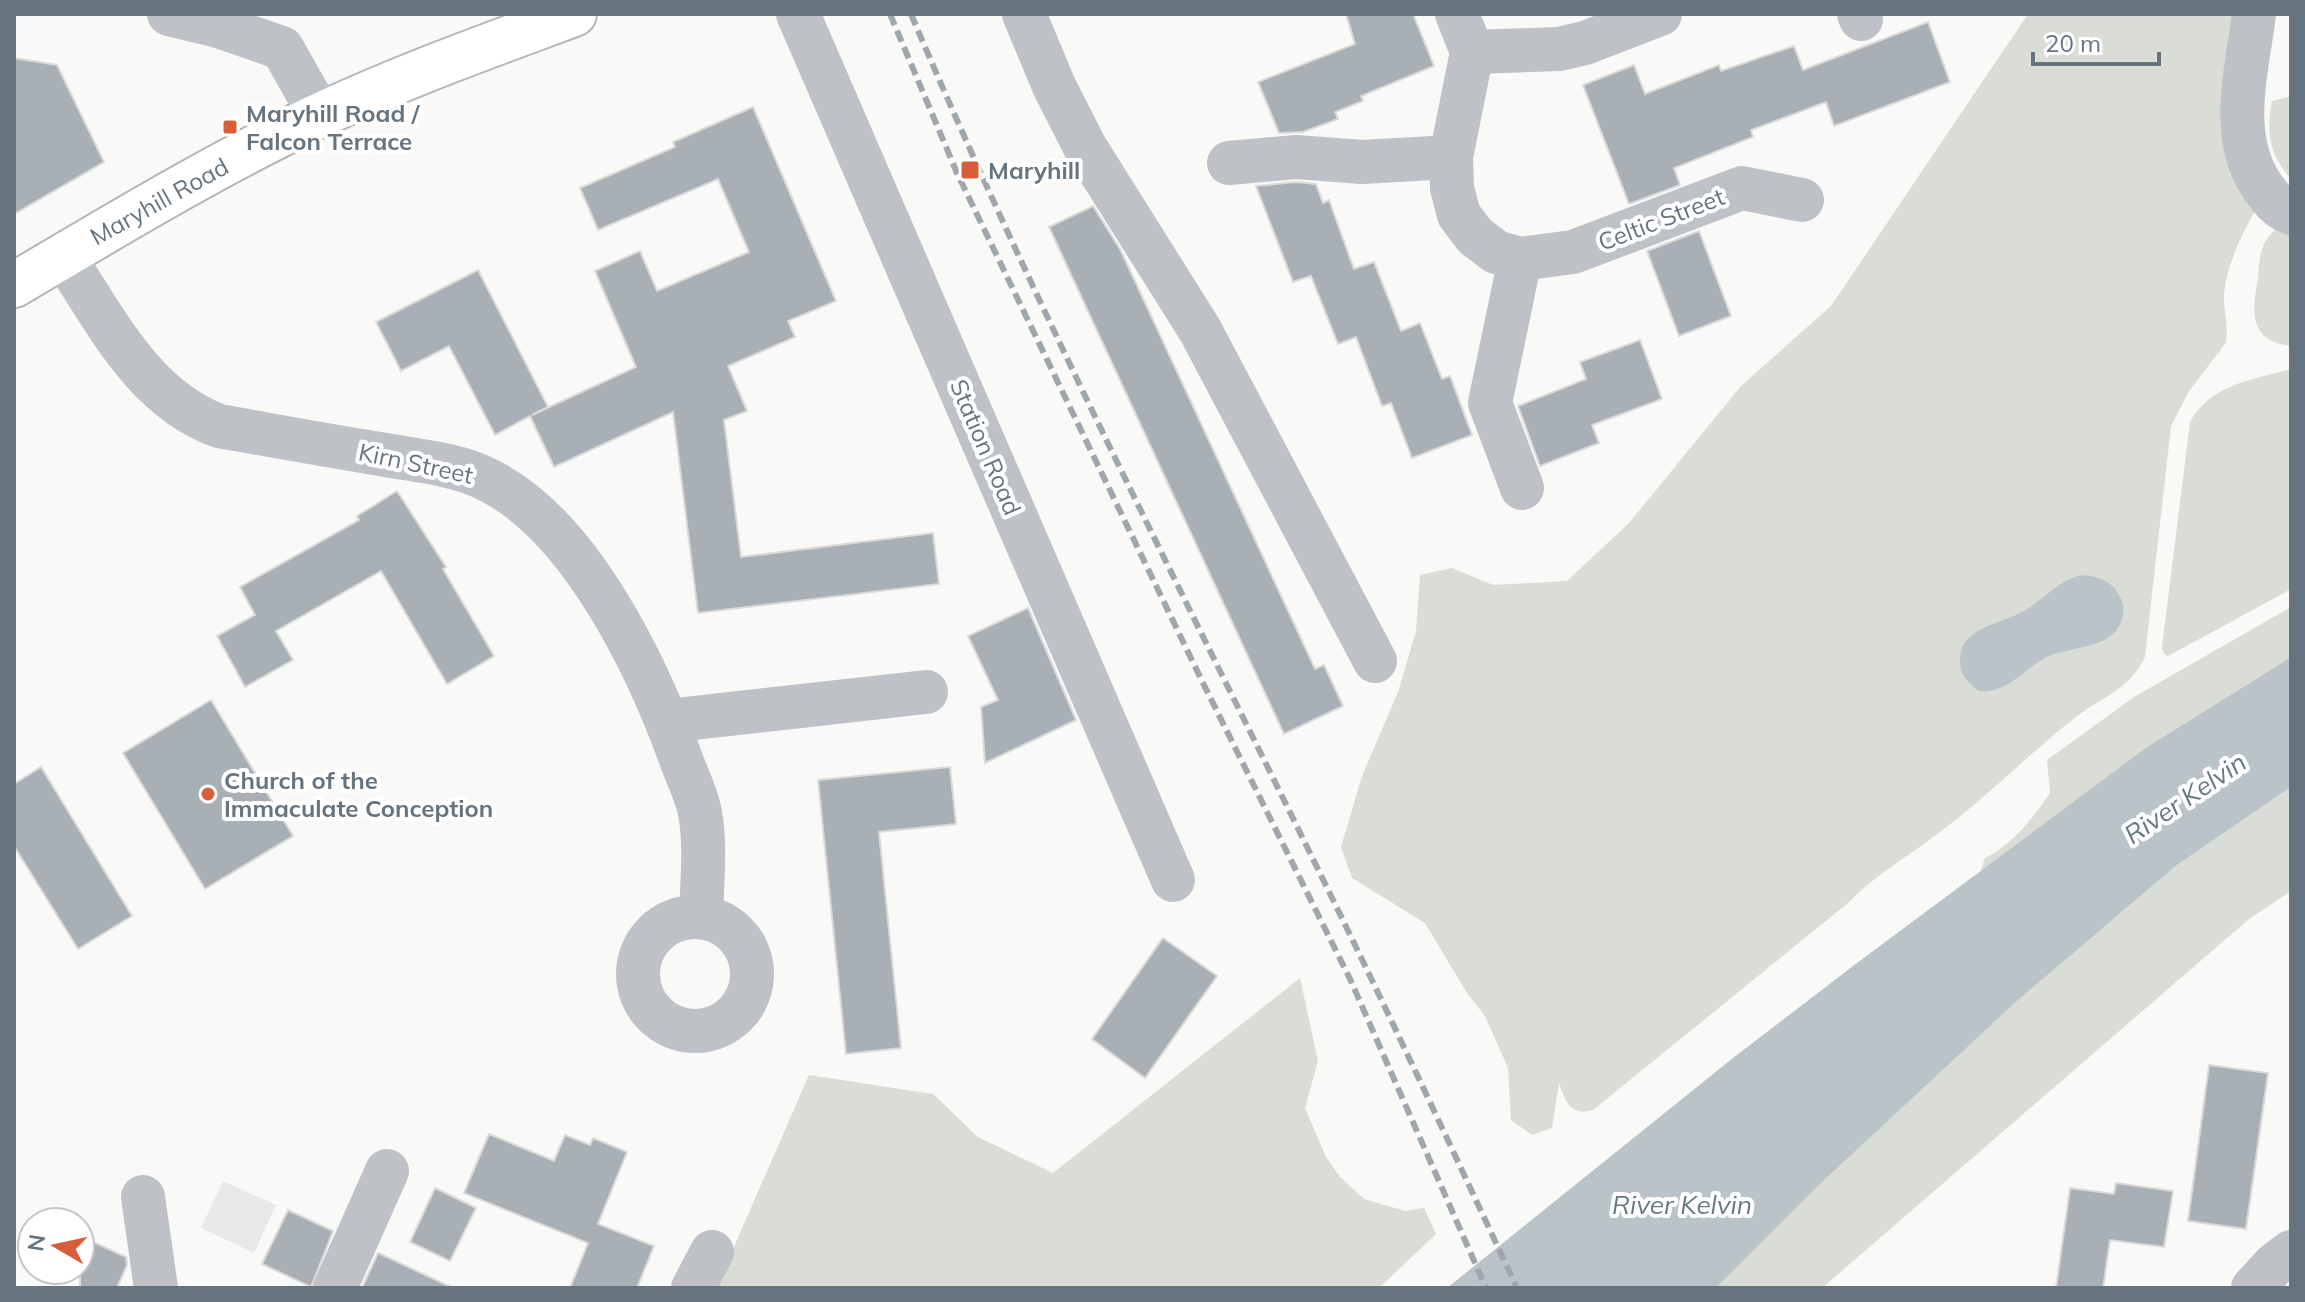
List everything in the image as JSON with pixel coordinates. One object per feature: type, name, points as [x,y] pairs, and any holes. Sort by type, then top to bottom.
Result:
[{"type":"main road","name":"Maryhill Road","points":[[14,285],[213,169],[320,115],[454,59],[574,14]]},
{"type":"street","points":[[169,14],[215,25],[282,48],[320,115]]},
{"type":"street","name":"Station Road","points":[[798,14],[1173,880]]},
{"type":"street","points":[[1024,14],[1054,86],[1085,147],[1200,330],[1375,661]]},
{"type":"street","points":[[1522,488],[1490,403],[1520,259],[1496,252],[1475,236],[1459,215],[1452,188],[1451,157],[1464,33],[1559,49],[1585,43],[1660,14]]},
{"type":"street","points":[[2254,14],[2241,125],[2244,150],[2253,174],[2284,210]]},
{"type":"street","points":[[1229,163],[1296,157],[1362,162],[1451,157]]},
{"type":"street","name":"Celtic Street","points":[[1520,259],[1573,252],[1742,188],[1802,200]]},
{"type":"street","name":"Kirn Street","points":[[63,256],[146,377],[167,398],[193,416],[219,426],[447,466],[484,478],[513,494],[541,517],[573,552],[618,623],[667,721],[700,811],[703,841],[701,916]]},
{"type":"street","points":[[667,721],[926,692]]},
{"type":"street","points":[[335,1288],[387,1171]]},
{"type":"street","points":[[143,1197],[156,1288]]},
{"type":"street","points":[[2253,1288],[2291,1252]]},
{"type":"shaded area","points":[[2028,14],[2233,14],[2224,91],[2224,141],[2239,189],[2255,211],[2228,272],[2224,300],[2225,344],[2189,391],[2171,426],[2145,657],[2132,677],[2116,691],[2077,716],[1958,818],[1870,883],[1593,1110],[1579,1111],[1570,1106],[1559,1083],[1552,1128],[1532,1135],[1511,1120],[1508,1068],[1485,1016],[1467,993],[1425,923],[1352,878],[1341,847],[1362,776],[1398,692],[1416,631],[1420,575],[1452,568],[1493,585],[1567,581],[1629,523],[1741,386],[1831,306]]},
{"type":"shaded area","points":[[2291,96],[2291,179],[2274,152],[2269,122],[2272,101]]},
{"type":"shaded area","points":[[2278,226],[2291,234],[2291,346],[2267,338],[2260,331],[2254,313],[2260,258],[2267,238]]},
{"type":"shaded area","points":[[2291,369],[2291,589],[2168,656],[2162,647],[2190,422],[2209,399],[2221,391]]},
{"type":"shaded area","points":[[2291,607],[2291,657],[2147,747],[1980,873],[1985,858],[2030,821],[2050,793],[2047,760],[2134,697]]},
{"type":"shaded area","points":[[2291,787],[2291,891],[2249,919],[1822,1288],[1716,1288],[1820,1184],[2017,1001],[2177,865]]},
{"type":"shaded area","points":[[1300,978],[1318,1061],[1305,1108],[1326,1157],[1340,1177],[1364,1199],[1405,1211],[1424,1208],[1436,1234],[1379,1288],[716,1288],[809,1075],[933,1094],[978,1137],[1053,1173]]},
{"type":"shaded area","points":[[223,1181],[276,1205],[254,1253],[201,1228]]},
{"type":"water","points":[[2083,575],[2109,583],[2122,601],[2122,619],[2111,636],[2092,645],[2049,656],[1998,689],[1979,691],[1968,682],[1960,661],[1966,641],[1983,628],[2024,611],[2059,585]]},
{"type":"water","name":"River Kelvin","points":[[2291,657],[2291,787],[2177,865],[2017,1001],[1820,1184],[1716,1288],[1447,1288],[1733,1058],[1853,966],[2147,747]]},
{"type":"building","points":[[1346,14],[1413,14],[1434,66],[1361,96],[1363,101],[1335,112],[1338,119],[1303,132],[1279,133],[1258,82],[1355,44]]},
{"type":"building","points":[[1928,22],[1950,82],[1834,126],[1826,102],[1751,130],[1753,137],[1674,168],[1680,185],[1629,204],[1583,85],[1634,65],[1645,94],[1719,65],[1721,71],[1794,46],[1803,70]]},
{"type":"building","points":[[14,58],[57,65],[104,162],[14,214]]},
{"type":"building","points":[[753,107],[836,301],[788,321],[795,337],[728,366],[747,411],[724,420],[741,557],[933,533],[939,584],[698,613],[673,412],[554,467],[530,416],[495,435],[449,346],[401,371],[376,322],[478,270],[548,407],[532,415],[636,367],[595,271],[640,251],[657,291],[749,252],[718,179],[598,230],[580,188],[675,147],[673,142]]},
{"type":"building","points":[[1296,182],[1316,184],[1323,203],[1329,200],[1354,269],[1374,262],[1401,331],[1420,323],[1442,379],[1450,376],[1472,435],[1412,458],[1391,403],[1382,406],[1356,337],[1338,344],[1311,276],[1293,282],[1256,186]]},
{"type":"building","points":[[1093,206],[1120,249],[1315,669],[1324,665],[1343,706],[1284,734],[1049,227]]},
{"type":"building","points":[[1699,231],[1731,316],[1679,336],[1647,251]]},
{"type":"building","points":[[1640,340],[1662,399],[1592,425],[1599,443],[1540,466],[1518,406],[1586,379],[1580,362]]},
{"type":"building","points":[[397,491],[446,567],[443,569],[494,656],[447,684],[381,571],[276,631],[293,660],[245,687],[217,636],[255,615],[240,587],[359,520],[357,516]]},
{"type":"building","points":[[1028,608],[1076,720],[985,763],[981,707],[998,700],[968,636]]},
{"type":"building","name":"Church of the Immaculate Conception","points":[[211,700],[293,836],[205,889],[123,753]]},
{"type":"building","points":[[41,767],[132,916],[78,949],[14,846],[14,784]]},
{"type":"building","points":[[950,767],[956,824],[879,832],[901,1048],[846,1054],[818,780]]},
{"type":"building","points":[[1163,938],[1217,976],[1145,1078],[1092,1039]]},
{"type":"building","points":[[2209,1065],[2268,1073],[2246,1229],[2188,1221]]},
{"type":"building","points":[[489,1134],[554,1161],[565,1135],[590,1145],[593,1138],[627,1152],[598,1224],[654,1246],[637,1288],[570,1288],[588,1243],[464,1193]]},
{"type":"building","points":[[2116,1183],[2173,1191],[2164,1247],[2110,1240],[2103,1288],[2056,1288],[2070,1188],[2114,1194]]},
{"type":"building","points":[[435,1188],[476,1208],[450,1261],[410,1242]]},
{"type":"building","points":[[288,1210],[333,1231],[311,1287],[262,1264]]},
{"type":"building","points":[[96,1243],[126,1257],[127,1265],[117,1288],[80,1288],[96,1286]]},
{"type":"building","points":[[378,1253],[453,1288],[362,1288]]},
{"type":"railway","points":[[890,14],[957,173],[1202,681],[1350,979],[1486,1288]]},
{"type":"railway","points":[[911,14],[1076,377],[1369,974],[1517,1288]]},
{"type":"place","name":"Maryhill Road / Falcon Terrace","points":[[230,127]]},
{"type":"place","name":"Maryhill","points":[[970,170]]},
{"type":"place","name":"Church of the Immaculate Conception","points":[[208,794]]}]
